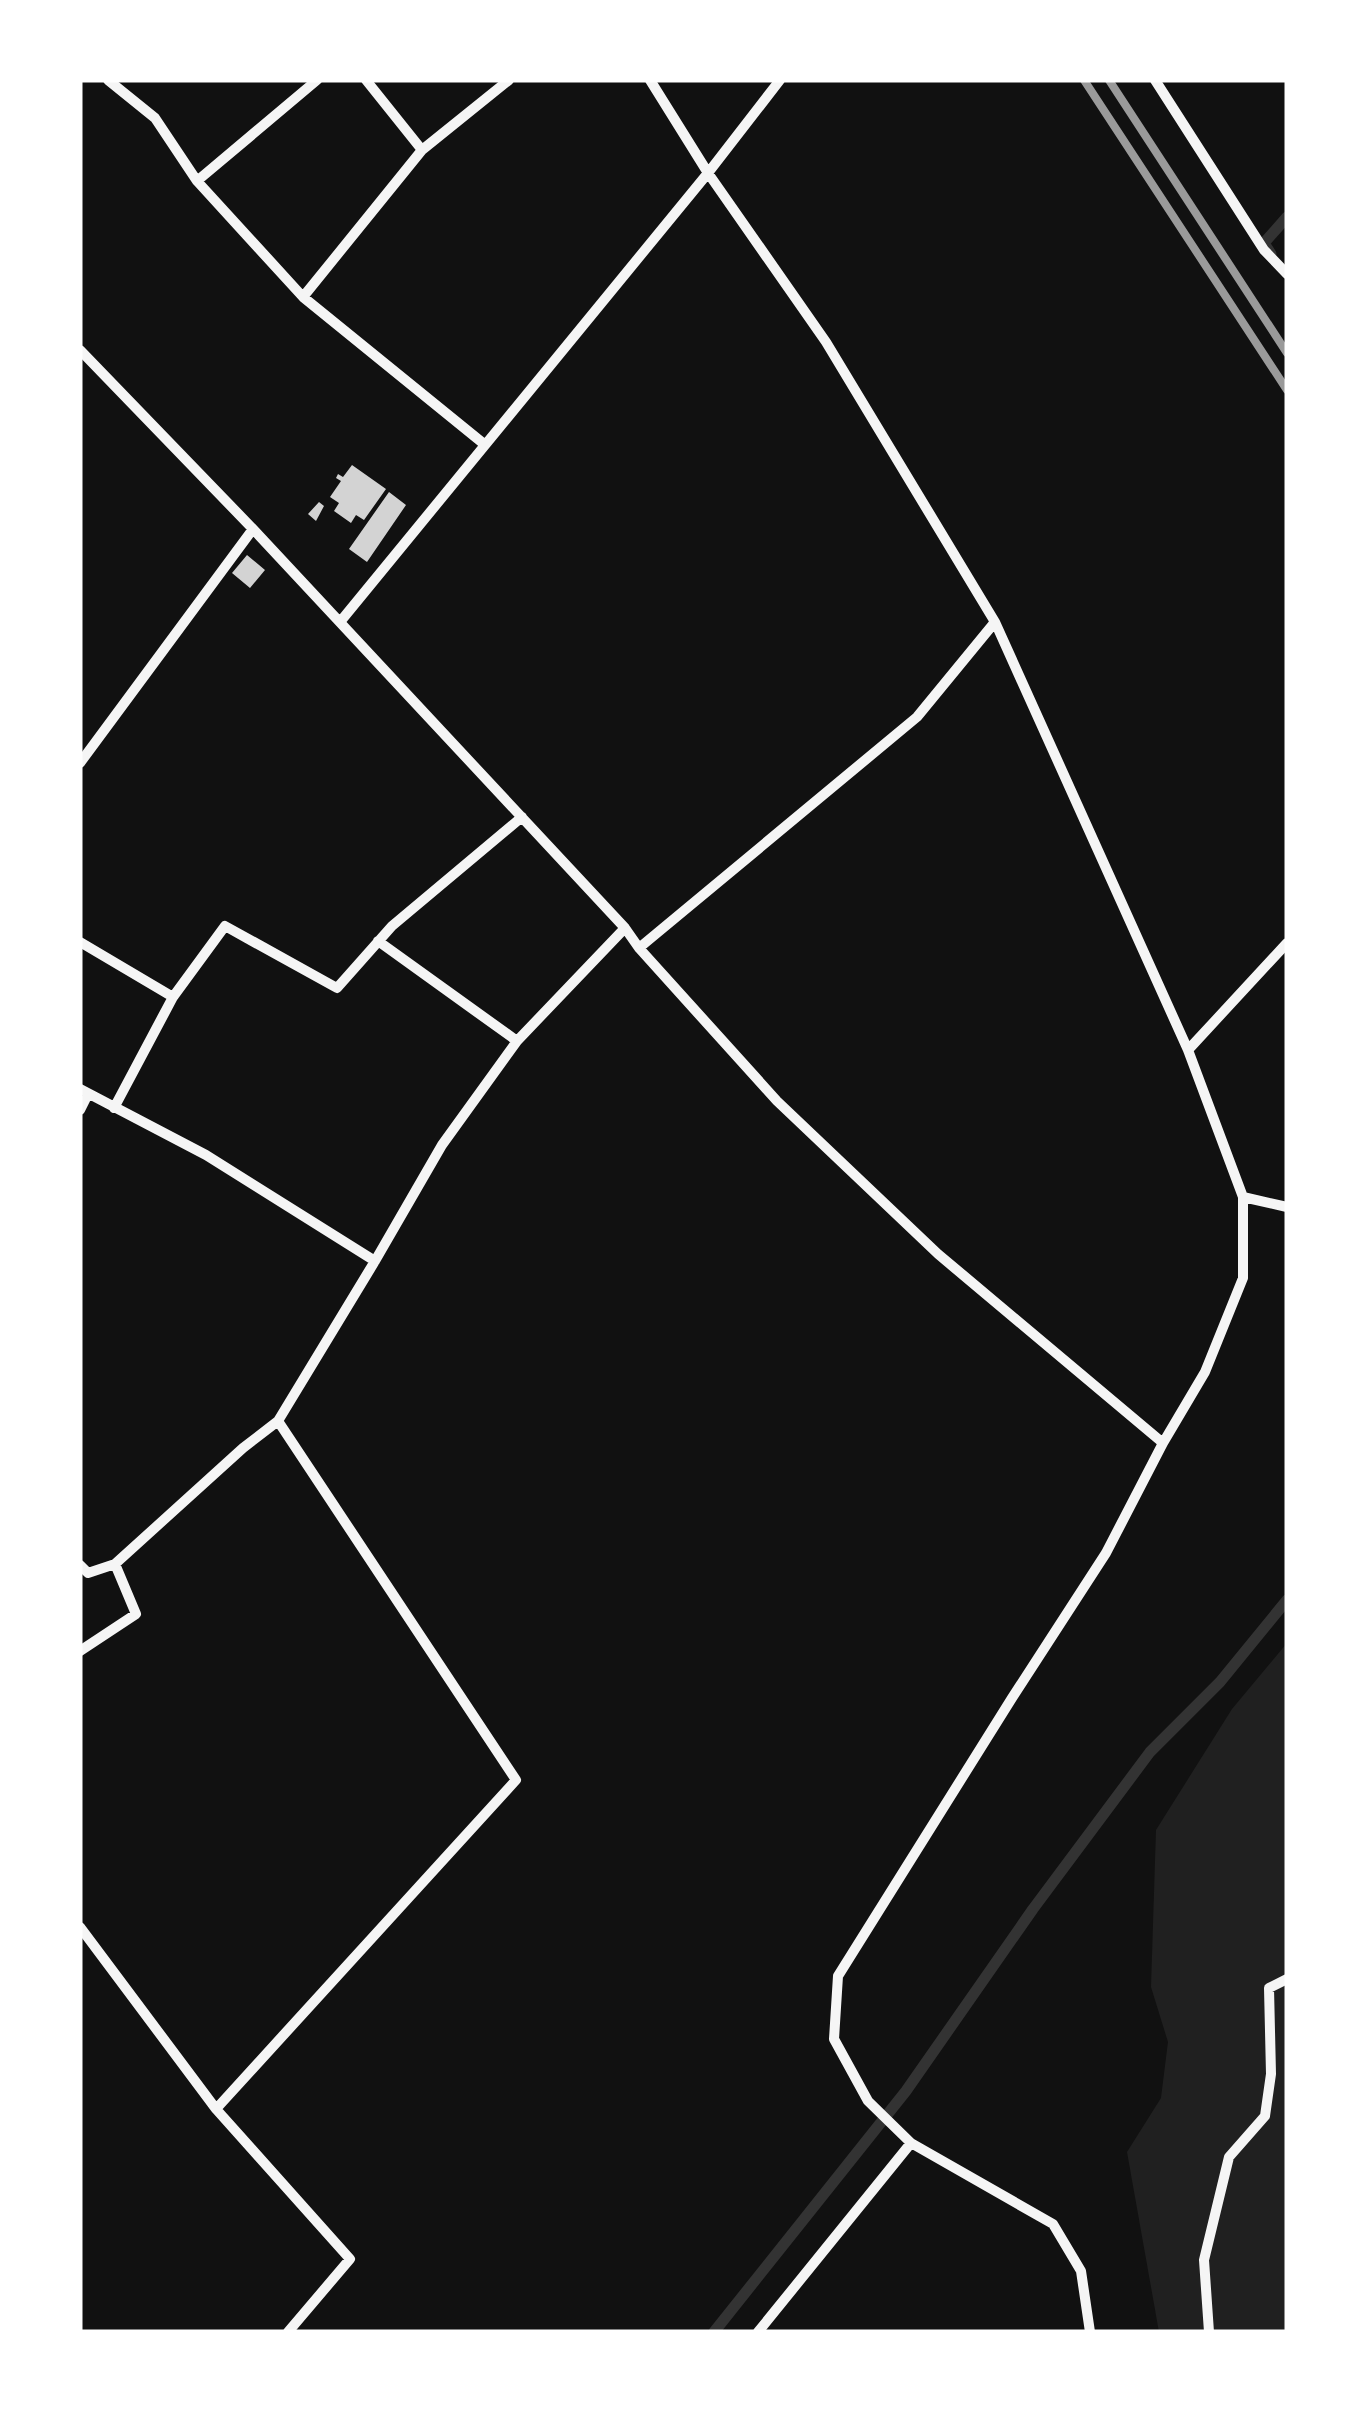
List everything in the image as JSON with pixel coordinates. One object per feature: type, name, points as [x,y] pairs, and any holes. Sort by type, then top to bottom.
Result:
[{"type":"street","points":[[108,80],[156,118],[197,181],[303,298],[484,444]]},
{"type":"street","points":[[197,181],[317,80]]},
{"type":"street","points":[[366,80],[422,150]]},
{"type":"street","points":[[303,298],[422,150],[509,80]]},
{"type":"street","points":[[650,80],[708,173],[826,342],[995,622],[1188,1050],[1242,1197],[1243,1278],[1204,1372],[1106,1552],[838,1976],[834,2039],[868,2102],[911,2143],[1053,2224],[1081,2271],[1090,2332]]},
{"type":"street","points":[[340,622],[780,80]]},
{"type":"street","points":[[1155,80],[1264,250],[1287,274]]},
{"type":"street","points":[[80,350],[626,928],[639,948],[777,1101],[938,1254],[1163,1443]]},
{"type":"street","points":[[80,763],[85,747],[254,530]]},
{"type":"street","points":[[639,948],[917,717],[995,622]]},
{"type":"street","points":[[114,1108],[174,998],[225,926],[336,988],[392,926],[522,817]]},
{"type":"street","points":[[80,1565],[88,1573],[116,1564],[278,1421],[442,1145],[518,1041],[626,928]]},
{"type":"street","points":[[378,941],[518,1041]]},
{"type":"street","points":[[80,942],[174,998]]},
{"type":"street","points":[[1188,1050],[1287,943]]},
{"type":"street","points":[[80,1110],[84,1092],[206,1156],[375,1262]]},
{"type":"street","points":[[1242,1197],[1287,1207]]},
{"type":"street","points":[[216,2109],[516,1780],[278,1421]]},
{"type":"street","points":[[80,1651],[136,1614],[116,1564]]},
{"type":"street","points":[[80,1927],[216,2109],[350,2259],[288,2332]]},
{"type":"street","points":[[1209,2332],[1204,2260],[1229,2156],[1265,2116],[1271,2074],[1268,1988],[1287,1979]]},
{"type":"street","points":[[758,2332],[911,2143]]},
{"type":"shaded area","points":[[1287,1643],[1287,2332],[1159,2332],[1127,2152],[1161,2098],[1168,2042],[1151,1987],[1156,1830],[1232,1709]]},
{"type":"building","points":[[352,465],[386,489],[364,520],[356,515],[351,523],[334,511],[339,503],[330,497],[341,481],[336,478],[338,474],[343,477]]},
{"type":"building","points":[[389,492],[406,505],[367,562],[349,549]]},
{"type":"building","points":[[319,502],[324,506],[316,521],[308,514]]},
{"type":"building","points":[[247,555],[265,570],[250,588],[232,573]]},
{"type":"waterway","points":[[1271,254],[1264,243],[1287,217]]},
{"type":"waterway","points":[[714,2332],[906,2091],[1033,1909],[1150,1752],[1220,1682],[1287,1600]]},
{"type":"railway","points":[[1084,80],[1287,390]]},
{"type":"railway","points":[[1109,80],[1287,353]]}]
